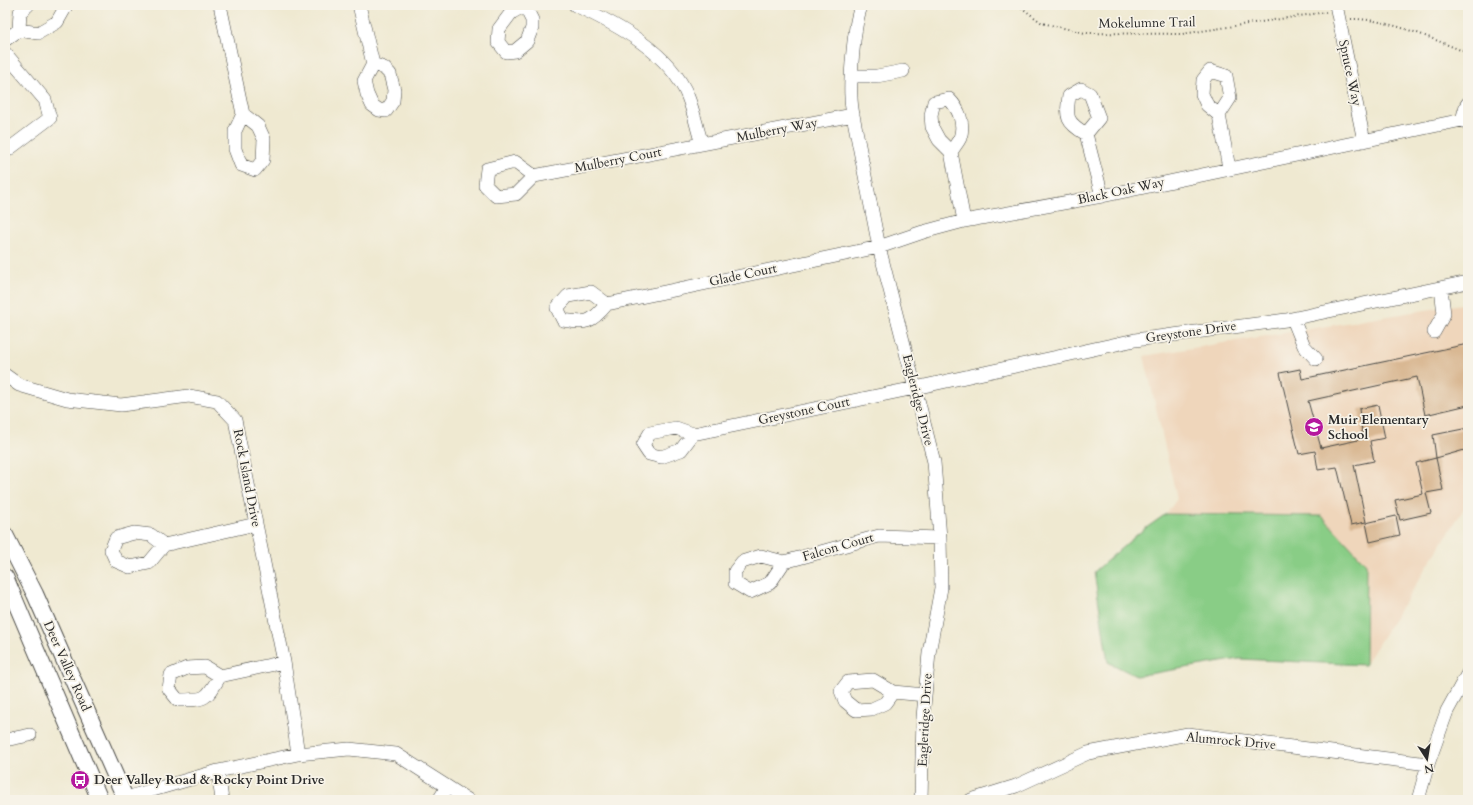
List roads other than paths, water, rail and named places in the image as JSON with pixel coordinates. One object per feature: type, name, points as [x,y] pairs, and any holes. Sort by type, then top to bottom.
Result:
[{"type":"main road","name":"Deer Valley Road","points":[[5,534],[35,594],[124,800]]},
{"type":"main road","name":"Deer Valley Road","points":[[5,577],[100,800]]},
{"type":"street","points":[[19,30],[20,12],[28,5]]},
{"type":"street","points":[[5,40],[19,30],[38,32],[57,22],[65,8],[64,5]]},
{"type":"street","points":[[220,5],[244,114]]},
{"type":"street","points":[[359,5],[373,64]]},
{"type":"street","points":[[575,5],[616,26],[654,51],[675,74],[688,96],[702,144]]},
{"type":"street","name":"Eagleridge Drive","points":[[858,6],[851,97],[853,115],[879,247],[934,462],[940,538],[941,588],[929,653],[925,695],[921,800]]},
{"type":"street","name":"Spruce Way","points":[[1337,10],[1364,141]]},
{"type":"street","points":[[5,53],[44,100],[50,118],[5,152]]},
{"type":"street","points":[[852,76],[877,76],[903,71]]},
{"type":"street","points":[[1465,121],[1466,106],[1468,103]]},
{"type":"street","name":"Mulberry Way","points":[[702,144],[853,115]]},
{"type":"street","points":[[1219,115],[1229,168]]},
{"type":"street","name":"Black Oak Way","points":[[879,247],[923,232],[964,221],[1102,196],[1229,168],[1465,121]]},
{"type":"street","points":[[1086,134],[1102,196]]},
{"type":"street","name":"Mulberry Court","points":[[534,176],[702,144]]},
{"type":"street","points":[[951,152],[964,221]]},
{"type":"street","name":"Glade Court","points":[[607,304],[879,247]]},
{"type":"street","name":"Greystone Drive","points":[[915,388],[1135,340],[1293,319],[1468,282]]},
{"type":"street","points":[[1434,332],[1444,314],[1440,288]]},
{"type":"street","points":[[1293,319],[1304,346],[1316,359]]},
{"type":"street","name":"Rock Island Drive","points":[[5,375],[19,385],[67,399],[121,405],[189,396],[217,401],[235,420],[284,662],[298,754]]},
{"type":"street","name":"Greystone Court","points":[[693,434],[915,388]]},
{"type":"street","points":[[164,545],[256,524]]},
{"type":"street","name":"Falcon Court","points":[[784,562],[879,536],[940,538]]},
{"type":"street","points":[[220,676],[284,662]]},
{"type":"street","points":[[1418,800],[1428,764],[1447,711],[1468,673]]},
{"type":"street","points":[[893,692],[925,695]]},
{"type":"street","name":"Alumrock Drive","points":[[971,800],[1016,786],[1088,753],[1188,734],[1428,764]]},
{"type":"street","points":[[5,740],[30,735]]},
{"type":"street","points":[[124,800],[218,771],[298,754],[349,749],[396,754],[468,800]]},
{"type":"street","points":[[218,771],[222,800]]},
{"type":"street","points":[[439,800],[447,787]]},
{"type":"place","name":"Muir Elementary School","points":[[1314,427]]},
{"type":"place","name":"Deer Valley Road & Rocky Point Drive","points":[[80,780]]}]
